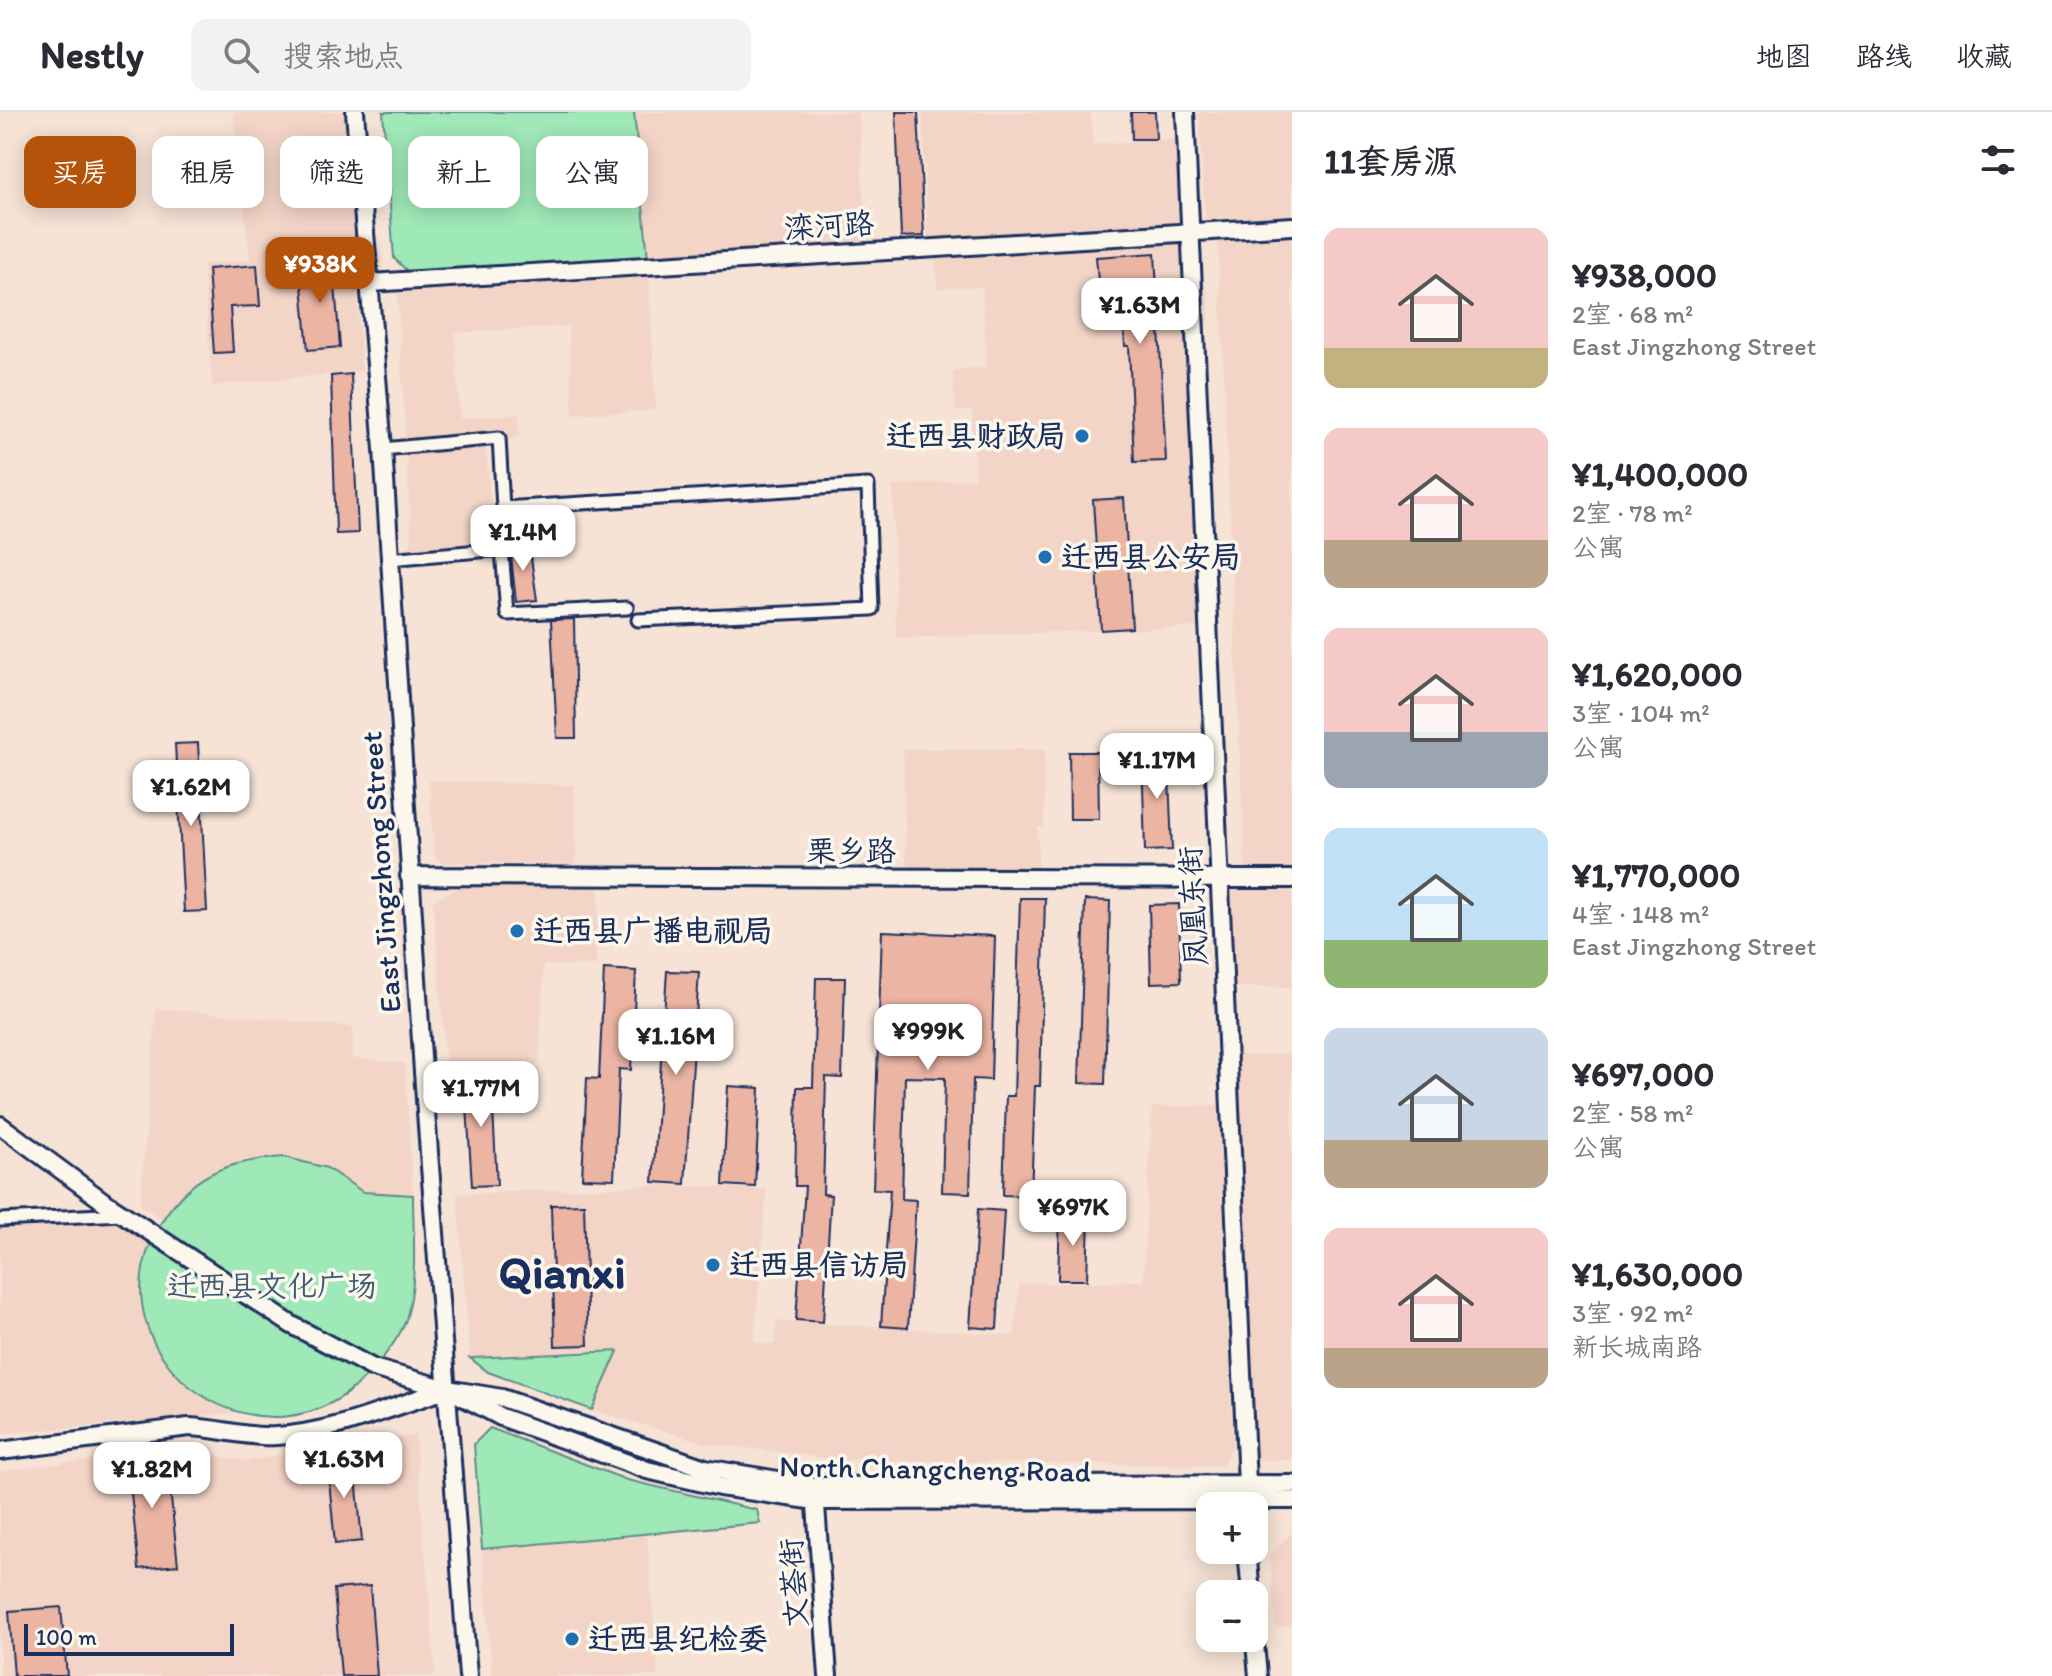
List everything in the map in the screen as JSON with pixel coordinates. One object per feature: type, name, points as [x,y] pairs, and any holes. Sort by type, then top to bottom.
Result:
[{"type":"street","name":"East Jingzhong Street","points":[[355,112],[383,449],[409,876],[468,1676]]},
{"type":"street","name":"凤凰东街","points":[[1185,112],[1248,1492]]},
{"type":"street","name":"滦河路","points":[[370,283],[1292,226]]},
{"type":"street","points":[[383,449],[499,438],[503,508],[868,485],[872,609],[638,620]]},
{"type":"street","points":[[389,559],[502,549],[507,614],[627,608]]},
{"type":"street","name":"栗乡路","points":[[409,876],[1292,879]]},
{"type":"street","name":"North Changcheng Road","points":[[0,1125],[122,1214],[292,1325],[373,1368],[447,1389],[501,1417],[647,1470],[720,1487],[815,1493],[1196,1497]]},
{"type":"street","points":[[0,1220],[122,1214]]},
{"type":"street","points":[[0,1451],[189,1427],[213,1428],[246,1436],[307,1433],[447,1389]]},
{"type":"street","name":"North Changcheng Road","points":[[1265,1492],[1292,1484]]},
{"type":"street","name":"文荟街","points":[[815,1493],[828,1676]]},
{"type":"street","name":"North Changcheng Road","points":[[1268,1498],[1292,1500]]},
{"type":"street","points":[[1256,1652],[1258,1676]]},
{"type":"shaded area","points":[[233,112],[346,112],[347,136],[280,136],[280,208],[352,208],[362,371],[212,386],[203,264],[250,260],[244,208],[264,208],[264,136],[236,136]]},
{"type":"shaded area","points":[[634,112],[859,112],[866,245],[648,258],[643,208],[648,208],[648,136],[636,136]]},
{"type":"shaded area","points":[[922,112],[1091,112],[1093,144],[1178,139],[1183,227],[928,242]]},
{"type":"shaded area","points":[[1199,112],[1292,112],[1292,215],[1205,219]]},
{"type":"shaded area","points":[[1292,238],[1292,871],[1245,872],[1218,242]]},
{"type":"shaded area","points":[[1183,243],[1199,627],[896,638],[893,486],[975,479],[972,411],[955,411],[953,370],[987,367],[982,287],[937,288],[936,259]]},
{"type":"shaded area","points":[[649,277],[656,410],[573,415],[568,326],[455,333],[460,418],[519,414],[520,436],[486,447],[494,544],[412,551],[397,293]]},
{"type":"shaded area","points":[[903,749],[1045,749],[1044,827],[1038,827],[1038,869],[906,867]]},
{"type":"shaded area","points":[[429,780],[575,785],[576,864],[440,863],[434,855]]},
{"type":"shaded area","points":[[462,886],[599,887],[596,966],[544,965],[539,1064],[446,1063],[433,901]]},
{"type":"shaded area","points":[[1292,889],[1292,987],[1234,987],[1230,890]]},
{"type":"shaded area","points":[[156,1008],[353,1027],[352,1058],[405,1063],[413,1195],[363,1192],[327,1168],[284,1157],[242,1160],[171,1205],[163,1220],[140,1205]]},
{"type":"shaded area","points":[[1292,1054],[1292,1460],[1253,1460],[1237,1055]]},
{"type":"shaded area","points":[[1219,1105],[1233,1446],[1221,1466],[840,1460],[705,1443],[592,1410],[617,1351],[470,1358],[457,1194],[664,1185],[767,1189],[754,1342],[775,1344],[777,1321],[1014,1335],[1019,1284],[1143,1281],[1152,1107]]},
{"type":"shaded area","points":[[118,1220],[150,1242],[142,1284],[148,1326],[167,1364],[197,1394],[234,1413],[0,1434],[0,1227]]},
{"type":"shaded area","points":[[415,1435],[436,1676],[0,1676],[0,1471],[182,1449],[244,1461]]},
{"type":"shaded area","points":[[1292,1532],[1292,1626],[1276,1628],[1269,1556]]},
{"type":"shaded area","name":"迁西县纪检委","points":[[647,1536],[658,1676],[492,1676],[482,1549]]},
{"type":"green space","points":[[383,112],[634,112],[636,136],[536,136],[536,208],[643,208],[648,258],[408,272],[394,258],[390,208],[392,136],[385,136]]},
{"type":"green space","name":"迁西县文化广场","points":[[284,1157],[327,1168],[363,1192],[413,1195],[414,1256],[413,1287],[407,1316],[384,1356],[332,1402],[286,1416],[240,1412],[199,1393],[166,1362],[146,1322],[142,1275],[159,1226],[183,1194],[197,1182],[227,1167]]},
{"type":"green space","points":[[618,1351],[592,1410],[488,1372],[470,1358]]},
{"type":"green space","points":[[490,1428],[627,1480],[757,1510],[760,1523],[482,1549],[474,1444]]},
{"type":"building","points":[[896,112],[918,112],[924,236],[901,237]]},
{"type":"building","points":[[1131,112],[1155,112],[1156,139],[1132,139]]},
{"type":"building","points":[[1155,253],[1166,461],[1134,462],[1129,346],[1125,346],[1121,291],[1099,292],[1096,257]]},
{"type":"building","points":[[333,261],[340,347],[308,350],[300,264]]},
{"type":"building","points":[[257,265],[260,306],[230,307],[233,352],[214,353],[208,269]]},
{"type":"building","points":[[351,374],[358,533],[336,534],[331,376]]},
{"type":"building","name":"迁西县公安局","points":[[1124,498],[1132,628],[1101,630],[1093,500]]},
{"type":"building","points":[[529,544],[537,600],[516,602],[510,546]]},
{"type":"building","points":[[574,619],[576,738],[557,738],[551,620]]},
{"type":"building","points":[[198,743],[207,911],[184,912],[175,744]]},
{"type":"building","points":[[1168,751],[1172,850],[1145,851],[1142,752]]},
{"type":"building","points":[[1069,752],[1098,752],[1099,819],[1070,819]]},
{"type":"building","points":[[1020,898],[1045,898],[1040,1086],[1035,1086],[1031,1196],[1003,1195],[1006,1096],[1014,1096]]},
{"type":"building","points":[[1085,900],[1110,901],[1105,1084],[1079,1083]]},
{"type":"building","points":[[1179,904],[1181,982],[1151,983],[1149,905]]},
{"type":"building","points":[[882,931],[995,936],[991,1080],[973,1079],[970,1193],[942,1192],[945,1078],[905,1077],[902,1199],[916,1200],[908,1328],[881,1326],[890,1190],[873,1189]]},
{"type":"building","points":[[604,969],[636,971],[631,1070],[619,1069],[614,1179],[582,1178],[587,1078],[599,1079]]},
{"type":"building","points":[[667,971],[699,972],[685,1184],[653,1182]]},
{"type":"building","points":[[816,978],[845,978],[842,1078],[826,1077],[823,1194],[831,1195],[823,1322],[796,1320],[805,1186],[795,1186],[797,1087],[813,1087]]},
{"type":"building","points":[[491,1072],[497,1185],[472,1186],[465,1074]]},
{"type":"building","points":[[728,1086],[760,1088],[755,1187],[723,1185]]},
{"type":"building","points":[[584,1204],[588,1345],[555,1346],[551,1205]]},
{"type":"building","points":[[978,1209],[1004,1211],[997,1329],[970,1327]]},
{"type":"building","points":[[1060,1215],[1089,1216],[1087,1280],[1058,1280]]},
{"type":"building","points":[[166,1451],[178,1565],[139,1569],[127,1455]]},
{"type":"building","points":[[354,1456],[362,1541],[335,1544],[327,1459]]},
{"type":"building","points":[[370,1586],[377,1676],[341,1676],[334,1589]]},
{"type":"building","points":[[61,1607],[67,1676],[14,1676],[9,1611]]},
{"type":"place","name":"迁西县财政局","points":[[1082,436]]},
{"type":"place","name":"迁西县公安局","points":[[1045,557]]},
{"type":"place","name":"迁西县广播电视局","points":[[517,931]]},
{"type":"place","name":"迁西县信访局","points":[[713,1265]]},
{"type":"place","name":"迁西县纪检委","points":[[572,1639]]},
{"type":"district","name":"Qianxi","points":[[562,1272]]}]
